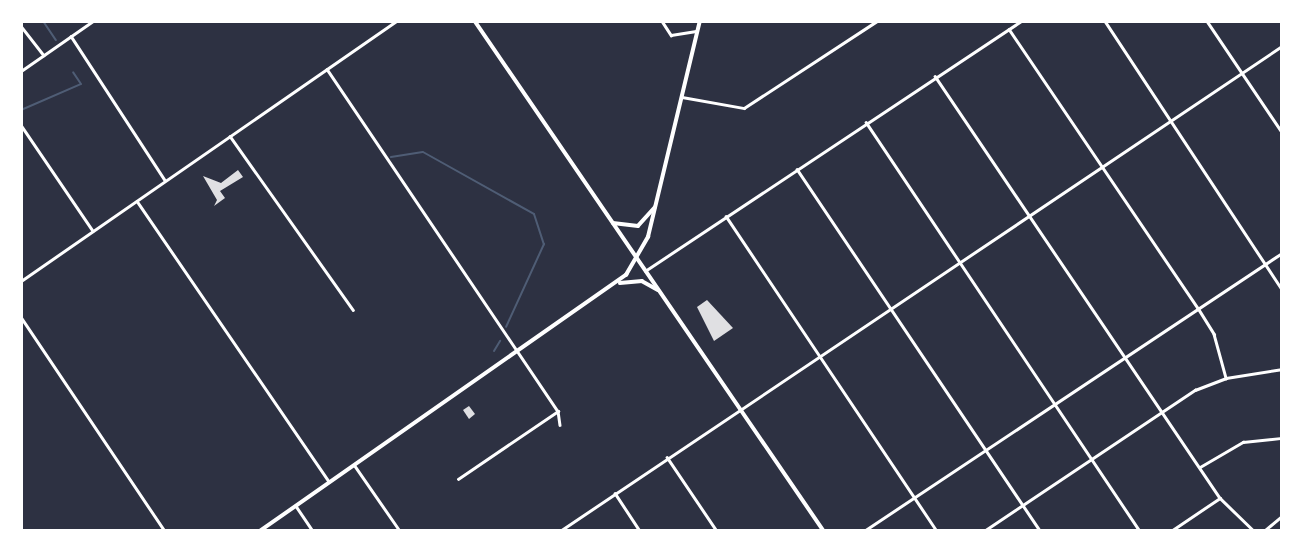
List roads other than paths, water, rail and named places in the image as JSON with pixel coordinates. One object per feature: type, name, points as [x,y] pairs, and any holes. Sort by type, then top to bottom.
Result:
[{"type":"main road","points":[[475,21],[824,531]]},
{"type":"main road","points":[[260,531],[615,285],[637,261],[657,202],[700,21]]},
{"type":"main road","points":[[611,222],[638,226],[657,202]]},
{"type":"main road","points":[[615,285],[637,280],[658,290]]},
{"type":"street","points":[[21,71],[93,21]]},
{"type":"street","points":[[21,273],[23,280],[396,21]]},
{"type":"street","points":[[662,21],[671,35],[698,31]]},
{"type":"street","points":[[682,97],[744,108],[877,21]]},
{"type":"street","points":[[645,271],[1021,21]]},
{"type":"street","points":[[1105,21],[1268,262],[1282,289]]},
{"type":"street","points":[[1208,21],[1282,132]]},
{"type":"street","points":[[21,26],[44,55]]},
{"type":"street","points":[[1009,29],[1214,334],[1226,377]]},
{"type":"street","points":[[71,36],[166,181]]},
{"type":"street","points":[[560,531],[740,407],[1282,46]]},
{"type":"street","points":[[327,69],[558,411],[560,425]]},
{"type":"street","points":[[935,76],[1220,498],[1254,531]]},
{"type":"street","points":[[866,122],[1140,531]]},
{"type":"street","points":[[21,125],[93,231]]},
{"type":"street","points":[[230,136],[353,310]]},
{"type":"street","points":[[797,169],[1040,531]]},
{"type":"street","points":[[137,201],[330,483]]},
{"type":"street","points":[[726,216],[937,531]]},
{"type":"street","points":[[864,531],[1282,253]]},
{"type":"street","points":[[21,317],[165,531]]},
{"type":"street","points":[[984,531],[1162,411],[1226,377],[1282,369]]},
{"type":"street","points":[[458,479],[558,411]]},
{"type":"street","points":[[1200,467],[1244,442],[1282,438]]},
{"type":"street","points":[[667,457],[717,531]]},
{"type":"street","points":[[355,466],[400,531]]},
{"type":"street","points":[[615,493],[640,531]]},
{"type":"street","points":[[1171,531],[1220,498]]},
{"type":"street","points":[[296,506],[313,531]]},
{"type":"street","points":[[1264,531],[1282,516]]},
{"type":"waterway","points":[[43,21],[56,40]]},
{"type":"waterway","points":[[21,110],[81,84],[73,72]]},
{"type":"waterway","points":[[391,157],[423,152],[534,214],[544,244],[506,327]]},
{"type":"waterway","points":[[494,351],[500,341]]}]
